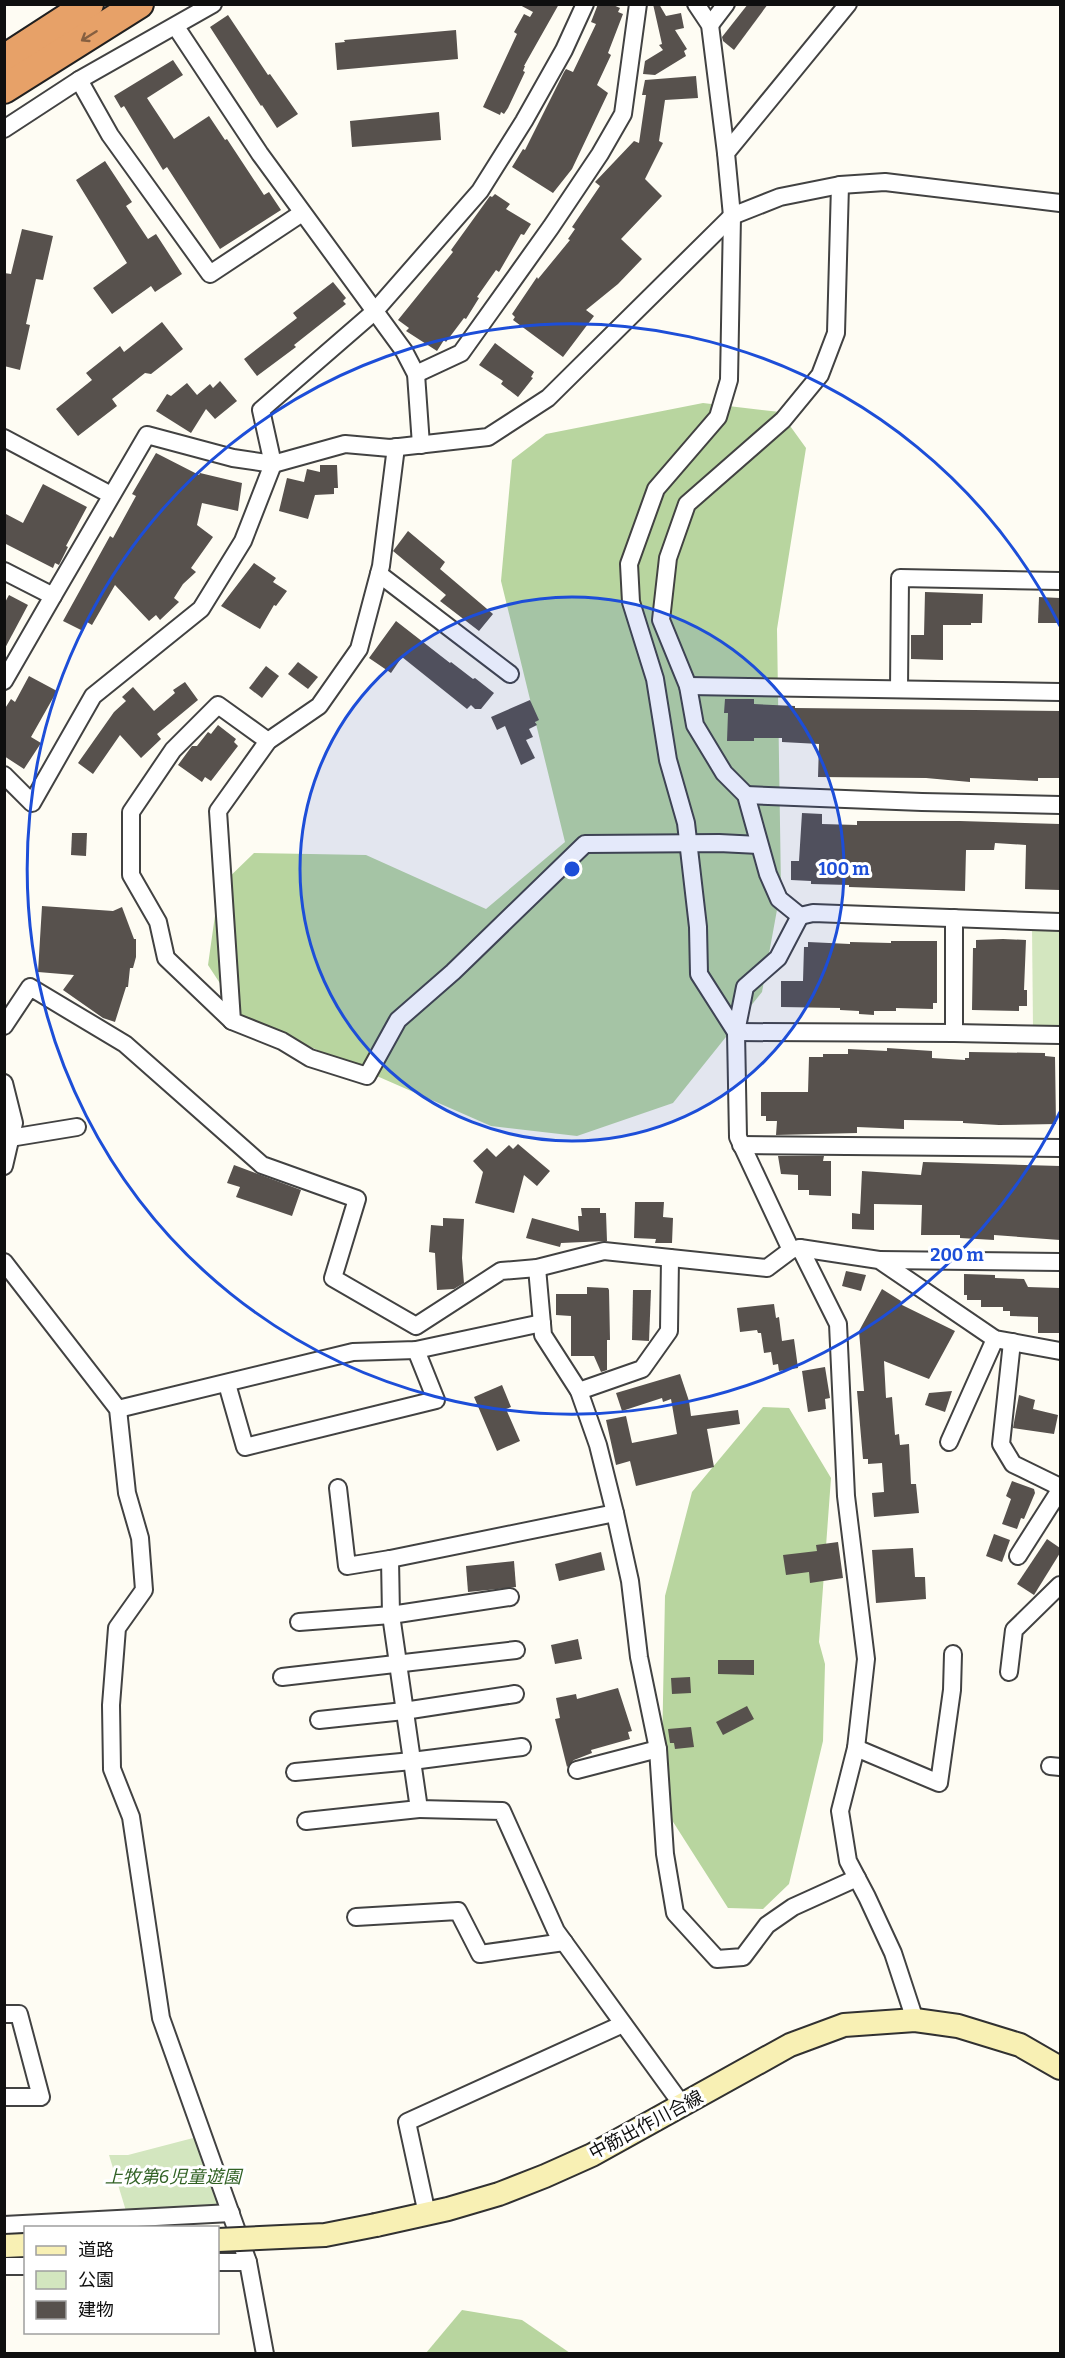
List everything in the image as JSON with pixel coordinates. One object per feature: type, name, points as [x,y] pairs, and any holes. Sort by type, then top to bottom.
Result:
[{"type":"highway","points":[[4,59],[90,4]]},
{"type":"highway","points":[[4,89],[139,4]]},
{"type":"main road","name":"中筋出作川合線","points":[[219,2240],[325,2235],[427,2214],[499,2194],[592,2155],[773,2054],[819,2033],[844,2025],[915,2020],[958,2026],[1020,2044],[1060,2068]]},
{"type":"main road","points":[[4,2246],[24,2245]]},
{"type":"street","points":[[4,129],[79,80],[213,4]]},
{"type":"street","points":[[4,775],[32,803],[93,696],[201,609],[243,542],[273,464],[261,410],[374,312],[480,191],[524,121],[558,60],[585,4]]},
{"type":"street","points":[[416,374],[461,353],[600,154],[623,114],[638,4]]},
{"type":"street","points":[[696,4],[710,25],[732,216],[729,380],[718,417],[656,489],[629,564],[631,602],[655,679],[668,759],[686,823],[698,927],[699,974],[736,1032]]},
{"type":"street","points":[[710,25],[726,4]]},
{"type":"street","points":[[726,153],[848,4]]},
{"type":"street","points":[[176,27],[260,154],[404,351],[416,374],[421,445]]},
{"type":"street","points":[[79,80],[110,135],[210,274],[302,213]]},
{"type":"street","points":[[4,681],[147,435],[233,458],[273,464],[345,444],[396,447],[488,437],[548,398],[732,216],[780,197],[840,185],[885,182],[1060,203]]},
{"type":"street","points":[[800,916],[779,899],[768,874],[746,795],[724,772],[695,725],[688,686],[662,620],[668,558],[687,504],[783,420],[820,375],[836,333],[840,185]]},
{"type":"street","points":[[4,438],[111,495]]},
{"type":"street","points":[[232,1021],[218,811],[268,741],[319,706],[359,649],[378,574],[396,447]]},
{"type":"street","points":[[4,571],[53,596]]},
{"type":"street","points":[[378,574],[510,674]]},
{"type":"street","points":[[899,689],[900,578],[1060,581]]},
{"type":"street","points":[[631,602],[662,620]]},
{"type":"street","points":[[688,686],[1060,692]]},
{"type":"street","points":[[268,741],[219,705],[173,750],[131,812],[131,875],[158,922],[166,958],[232,1021],[282,1041],[310,1058],[368,1076],[398,1020],[453,972],[585,844],[759,845]]},
{"type":"street","points":[[746,795],[1060,805]]},
{"type":"street","points":[[915,2020],[893,1953],[848,1861],[840,1811],[856,1748],[866,1659],[846,1496],[838,1324],[738,1137],[736,1032],[745,987],[778,958],[800,916],[813,913],[1060,922]]},
{"type":"street","points":[[954,918],[954,1033]]},
{"type":"street","points":[[4,1026],[30,987],[124,1044],[262,1165],[357,1199],[333,1278],[416,1326],[501,1271],[537,1268],[604,1251],[767,1268],[796,1249],[879,1260],[1060,1262]]},
{"type":"street","points":[[736,1032],[1060,1035]]},
{"type":"street","points":[[4,1083],[14,1123],[8,1139],[4,1166]]},
{"type":"street","points":[[8,1139],[77,1127]]},
{"type":"street","points":[[741,1144],[1060,1148]]},
{"type":"street","points":[[579,1391],[642,1370],[669,1331],[670,1258]]},
{"type":"street","points":[[879,1260],[995,1339],[1060,1350]]},
{"type":"street","points":[[4,1262],[118,1409],[127,1493],[140,1538],[144,1590],[117,1628],[111,1705],[112,1769],[131,1817],[161,2018],[248,2262],[265,2354]]},
{"type":"street","points":[[537,1268],[543,1335],[579,1391],[598,1444],[630,1581],[639,1656],[657,1749],[665,1854],[675,1913],[717,1959],[743,1957],[767,1925],[793,1907],[857,1878]]},
{"type":"street","points":[[118,1409],[353,1352],[416,1350],[542,1323]]},
{"type":"street","points":[[949,1442],[995,1339]]},
{"type":"street","points":[[1012,1342],[1001,1444],[1013,1464],[1060,1488],[1018,1556]]},
{"type":"street","points":[[227,1384],[244,1447],[436,1400],[416,1350]]},
{"type":"street","points":[[338,1488],[347,1566],[615,1514]]},
{"type":"street","points":[[390,1559],[391,1615],[419,1809]]},
{"type":"street","points":[[1009,1672],[1014,1629],[1060,1585]]},
{"type":"street","points":[[299,1623],[391,1615],[510,1597]]},
{"type":"street","points":[[282,1677],[516,1650]]},
{"type":"street","points":[[856,1748],[939,1783],[952,1690],[953,1654]]},
{"type":"street","points":[[319,1720],[404,1711],[515,1694]]},
{"type":"street","points":[[295,1772],[412,1761],[522,1747]]},
{"type":"street","points":[[577,1770],[657,1749]]},
{"type":"street","points":[[306,1821],[419,1809],[502,1811],[556,1931],[682,2106]]},
{"type":"street","points":[[356,1917],[458,1911],[480,1954],[564,1942]]},
{"type":"street","points":[[4,2014],[19,2014],[41,2097],[4,2097]]},
{"type":"street","points":[[427,2214],[407,2122],[623,2024]]},
{"type":"street","points":[[4,2225],[231,2213]]},
{"type":"street","points":[[219,2262],[248,2262]]},
{"type":"street","points":[[4,2266],[24,2266]]},
{"type":"green space","points":[[703,403],[780,412],[806,448],[777,629],[781,888],[762,992],[673,1103],[577,1136],[491,1126],[242,1017],[208,965],[219,887],[254,853],[366,855],[486,909],[565,842],[501,581],[512,460],[546,434]]},
{"type":"green space","points":[[1032,927],[1060,928],[1060,1028],[1033,1028]]},
{"type":"green space","points":[[763,1407],[789,1408],[831,1478],[819,1642],[825,1664],[823,1741],[789,1884],[763,1909],[728,1908],[661,1803],[665,1596],[692,1492]]},
{"type":"green space","name":"上牧第6児童遊園","points":[[197,2137],[221,2208],[126,2211],[109,2155],[128,2155]]},
{"type":"green space","points":[[462,2310],[522,2320],[570,2353],[426,2353]]},
{"type":"building","points":[[518,4],[559,4],[524,66],[523,71],[525,72],[508,108],[504,114],[501,112],[500,115],[483,107],[517,34],[514,32],[524,14],[530,17],[533,12]]},
{"type":"building","points":[[598,4],[611,4],[620,8],[618,12],[623,14],[608,53],[611,55],[597,85],[608,93],[572,169],[553,193],[512,167],[523,149],[525,150],[564,72],[566,69],[573,72],[596,24],[591,22]]},
{"type":"building","points":[[653,4],[659,4],[666,16],[681,13],[684,28],[675,30],[687,49],[684,51],[686,56],[655,75],[643,74],[645,61],[663,50],[659,45],[662,44]]},
{"type":"building","points":[[748,4],[768,4],[734,50],[723,41],[722,37]]},
{"type":"building","points":[[228,15],[268,75],[270,74],[298,114],[277,128],[210,27]]},
{"type":"building","points":[[456,30],[458,59],[337,70],[335,43],[345,42],[344,40]]},
{"type":"building","points":[[173,60],[183,75],[147,98],[174,139],[209,116],[264,195],[269,192],[281,210],[220,249],[167,167],[163,170],[124,106],[121,108],[114,96]]},
{"type":"building","points":[[696,76],[698,98],[665,100],[659,141],[663,143],[645,179],[662,196],[621,239],[642,259],[618,284],[586,310],[594,316],[563,357],[513,320],[515,317],[512,314],[537,277],[538,279],[570,240],[568,239],[575,229],[572,227],[600,186],[595,182],[634,141],[639,143],[646,95],[642,95],[645,80]]},
{"type":"building","points":[[439,112],[441,140],[352,147],[350,121]]},
{"type":"building","points":[[105,161],[132,202],[126,206],[148,239],[156,234],[182,274],[155,292],[151,286],[112,314],[93,288],[127,263],[76,180]]},
{"type":"building","points":[[495,194],[510,204],[506,209],[531,224],[524,235],[521,234],[499,272],[496,270],[477,297],[479,298],[466,319],[464,318],[446,342],[444,340],[437,351],[406,331],[409,328],[398,320],[453,252],[451,250],[490,196]]},
{"type":"building","points":[[22,229],[53,236],[43,280],[36,279],[26,324],[30,325],[20,370],[4,366],[4,273],[11,274]]},
{"type":"building","points":[[333,282],[346,298],[343,301],[346,304],[294,345],[296,347],[257,376],[244,359],[297,318],[293,313]]},
{"type":"building","points":[[162,322],[183,349],[151,374],[145,373],[112,399],[117,406],[78,436],[56,409],[92,380],[86,373],[120,346],[124,352]]},
{"type":"building","points":[[495,343],[534,372],[531,377],[533,378],[518,397],[501,384],[503,381],[479,365]]},
{"type":"building","points":[[220,381],[237,401],[215,419],[206,409],[191,433],[156,411],[167,394],[171,396],[187,383],[197,395],[210,384],[213,388]]},
{"type":"building","points":[[156,453],[199,475],[200,473],[242,483],[238,511],[202,503],[197,525],[213,537],[191,568],[196,572],[183,584],[174,598],[179,602],[160,620],[156,615],[149,621],[115,585],[92,625],[87,622],[83,631],[63,621],[110,536],[113,538],[136,496],[132,494]]},
{"type":"building","points":[[320,465],[337,465],[338,488],[334,488],[334,494],[315,495],[308,519],[279,511],[287,478],[304,482],[307,469],[320,472]]},
{"type":"building","points":[[43,484],[87,507],[66,546],[68,547],[59,565],[55,563],[53,568],[4,543],[4,513],[23,523]]},
{"type":"building","points":[[408,531],[445,562],[440,569],[493,614],[479,631],[440,601],[446,595],[393,551]]},
{"type":"building","points":[[254,563],[276,578],[273,582],[287,591],[276,606],[274,605],[260,629],[221,606]]},
{"type":"building","points":[[925,592],[983,594],[982,623],[943,625],[943,660],[911,659],[911,635],[924,635]]},
{"type":"building","points":[[9,595],[28,605],[4,650],[4,604]]},
{"type":"building","points":[[1039,597],[1060,598],[1060,623],[1038,623]]},
{"type":"building","points":[[396,621],[450,663],[494,693],[481,709],[475,709],[471,705],[467,709],[402,657],[391,673],[369,658]]},
{"type":"building","points":[[298,662],[318,677],[308,689],[288,674]]},
{"type":"building","points":[[266,666],[279,676],[262,698],[249,688]]},
{"type":"building","points":[[29,676],[57,691],[31,737],[41,743],[24,769],[4,756],[4,710],[11,699],[15,702]]},
{"type":"building","points":[[185,682],[198,700],[157,734],[161,739],[141,758],[120,735],[93,774],[78,763],[114,712],[126,701],[122,697],[133,687],[154,711],[175,693],[173,690]]},
{"type":"building","points":[[725,699],[754,699],[754,704],[795,706],[795,708],[1060,711],[1060,778],[1038,778],[1038,781],[970,778],[970,782],[926,778],[818,777],[819,744],[782,742],[782,738],[727,741],[728,713],[724,713]]},
{"type":"building","points":[[530,700],[539,720],[535,722],[537,725],[529,729],[533,737],[526,740],[535,758],[521,765],[505,726],[497,730],[491,717]]},
{"type":"building","points":[[218,725],[236,739],[234,742],[238,746],[211,781],[205,777],[202,782],[178,765],[192,746],[197,746],[208,732],[211,734]]},
{"type":"building","points":[[802,813],[822,814],[822,824],[857,825],[857,821],[960,821],[1060,824],[1060,890],[1025,889],[1026,845],[995,843],[994,850],[966,850],[965,891],[849,887],[849,885],[811,884],[811,881],[791,880],[791,861],[799,861]]},
{"type":"building","points":[[72,833],[87,833],[86,856],[71,855]]},
{"type":"building","points":[[42,906],[113,911],[122,907],[134,939],[136,939],[136,957],[133,968],[130,968],[128,987],[126,987],[115,1022],[103,1018],[63,990],[74,975],[38,972]]},
{"type":"building","points":[[976,940],[1026,940],[1024,990],[1027,990],[1027,1006],[1019,1006],[1019,1011],[972,1010],[973,948],[976,948]]},
{"type":"building","points":[[891,941],[937,941],[937,1003],[933,1003],[933,1009],[896,1008],[896,1011],[874,1011],[874,1015],[859,1014],[859,1011],[840,1010],[840,1008],[781,1007],[781,981],[803,981],[804,947],[808,947],[808,942],[850,944],[850,942],[891,943]]},
{"type":"building","points":[[887,1048],[932,1051],[932,1058],[965,1060],[969,1058],[969,1052],[1045,1053],[1045,1056],[1055,1057],[1056,1124],[999,1125],[963,1123],[963,1121],[904,1120],[904,1129],[857,1127],[857,1133],[776,1135],[777,1121],[766,1121],[766,1116],[761,1116],[761,1092],[808,1092],[809,1057],[823,1057],[823,1054],[848,1054],[848,1049],[887,1051]]},
{"type":"building","points":[[518,1144],[550,1171],[537,1186],[524,1175],[514,1213],[475,1203],[483,1172],[473,1161],[487,1148],[496,1157],[509,1145],[513,1149]]},
{"type":"building","points":[[778,1156],[824,1156],[823,1161],[831,1161],[831,1196],[809,1195],[809,1190],[798,1190],[798,1175],[781,1174]]},
{"type":"building","points":[[923,1162],[1060,1166],[1060,1240],[994,1235],[994,1240],[960,1238],[960,1235],[921,1235],[922,1205],[874,1204],[874,1230],[852,1229],[852,1213],[860,1214],[862,1171],[921,1175]]},
{"type":"building","points":[[234,1165],[301,1190],[292,1216],[236,1197],[240,1187],[227,1183]]},
{"type":"building","points":[[635,1202],[664,1202],[663,1217],[673,1218],[672,1243],[655,1243],[656,1239],[634,1238]]},
{"type":"building","points":[[581,1208],[600,1208],[600,1213],[606,1213],[607,1241],[561,1243],[560,1247],[526,1238],[532,1218],[579,1231],[578,1216],[582,1216]]},
{"type":"building","points":[[443,1218],[464,1219],[462,1258],[464,1283],[454,1289],[437,1290],[435,1253],[429,1252],[431,1225],[443,1226]]},
{"type":"building","points":[[846,1271],[866,1275],[861,1291],[842,1286]]},
{"type":"building","points":[[964,1274],[1024,1279],[1028,1287],[1060,1288],[1060,1333],[1038,1333],[1038,1317],[1010,1316],[1010,1311],[1003,1311],[1003,1307],[981,1307],[981,1300],[967,1300],[967,1295],[964,1295]]},
{"type":"building","points":[[587,1287],[608,1288],[609,1290],[610,1340],[607,1340],[607,1370],[601,1372],[594,1356],[571,1356],[571,1316],[556,1315],[556,1294],[587,1294]]},
{"type":"building","points":[[882,1289],[901,1301],[900,1304],[955,1331],[929,1379],[884,1361],[886,1398],[892,1397],[895,1435],[899,1434],[900,1445],[909,1444],[911,1484],[916,1484],[919,1513],[874,1517],[872,1493],[884,1492],[882,1463],[868,1464],[868,1459],[863,1459],[857,1391],[864,1391],[859,1331]]},
{"type":"building","points":[[633,1290],[651,1290],[649,1341],[632,1340]]},
{"type":"building","points":[[774,1304],[776,1318],[779,1317],[782,1341],[794,1339],[798,1368],[779,1371],[778,1364],[773,1365],[771,1352],[764,1353],[761,1333],[757,1330],[740,1332],[737,1308]]},
{"type":"building","points":[[825,1367],[830,1398],[825,1399],[826,1409],[808,1412],[802,1371]]},
{"type":"building","points":[[680,1374],[689,1401],[691,1416],[738,1410],[740,1424],[707,1429],[714,1467],[636,1486],[630,1461],[616,1465],[606,1420],[626,1416],[632,1443],[677,1434],[671,1399],[663,1402],[662,1398],[622,1411],[616,1393]]},
{"type":"building","points":[[502,1385],[511,1407],[506,1409],[520,1441],[497,1451],[474,1397]]},
{"type":"building","points":[[952,1391],[945,1412],[925,1405],[929,1393]]},
{"type":"building","points":[[1019,1395],[1035,1400],[1033,1409],[1058,1415],[1054,1434],[1013,1428]]},
{"type":"building","points":[[1012,1481],[1034,1489],[1035,1493],[1017,1529],[1002,1524],[1011,1499],[1006,1496]]},
{"type":"building","points":[[994,1534],[1010,1540],[1002,1562],[986,1556]]},
{"type":"building","points":[[1047,1539],[1060,1548],[1060,1553],[1034,1595],[1017,1584]]},
{"type":"building","points":[[838,1542],[843,1578],[810,1583],[809,1572],[786,1575],[783,1555],[817,1551],[816,1545]]},
{"type":"building","points":[[913,1548],[915,1577],[925,1577],[926,1599],[876,1603],[872,1550]]},
{"type":"building","points":[[601,1552],[605,1570],[559,1581],[555,1564]]},
{"type":"building","points":[[514,1561],[516,1587],[468,1592],[466,1566]]},
{"type":"building","points":[[578,1639],[582,1659],[555,1664],[551,1645]]},
{"type":"building","points":[[718,1660],[754,1660],[754,1675],[718,1674]]},
{"type":"building","points":[[690,1677],[691,1693],[672,1694],[671,1678]]},
{"type":"building","points":[[618,1688],[632,1731],[628,1732],[630,1739],[591,1750],[592,1753],[574,1760],[567,1767],[555,1719],[560,1718],[556,1698],[576,1694],[577,1699]]},
{"type":"building","points":[[747,1706],[754,1719],[723,1735],[716,1722]]},
{"type":"building","points":[[691,1727],[694,1747],[675,1749],[674,1743],[670,1743],[668,1729]]}]
